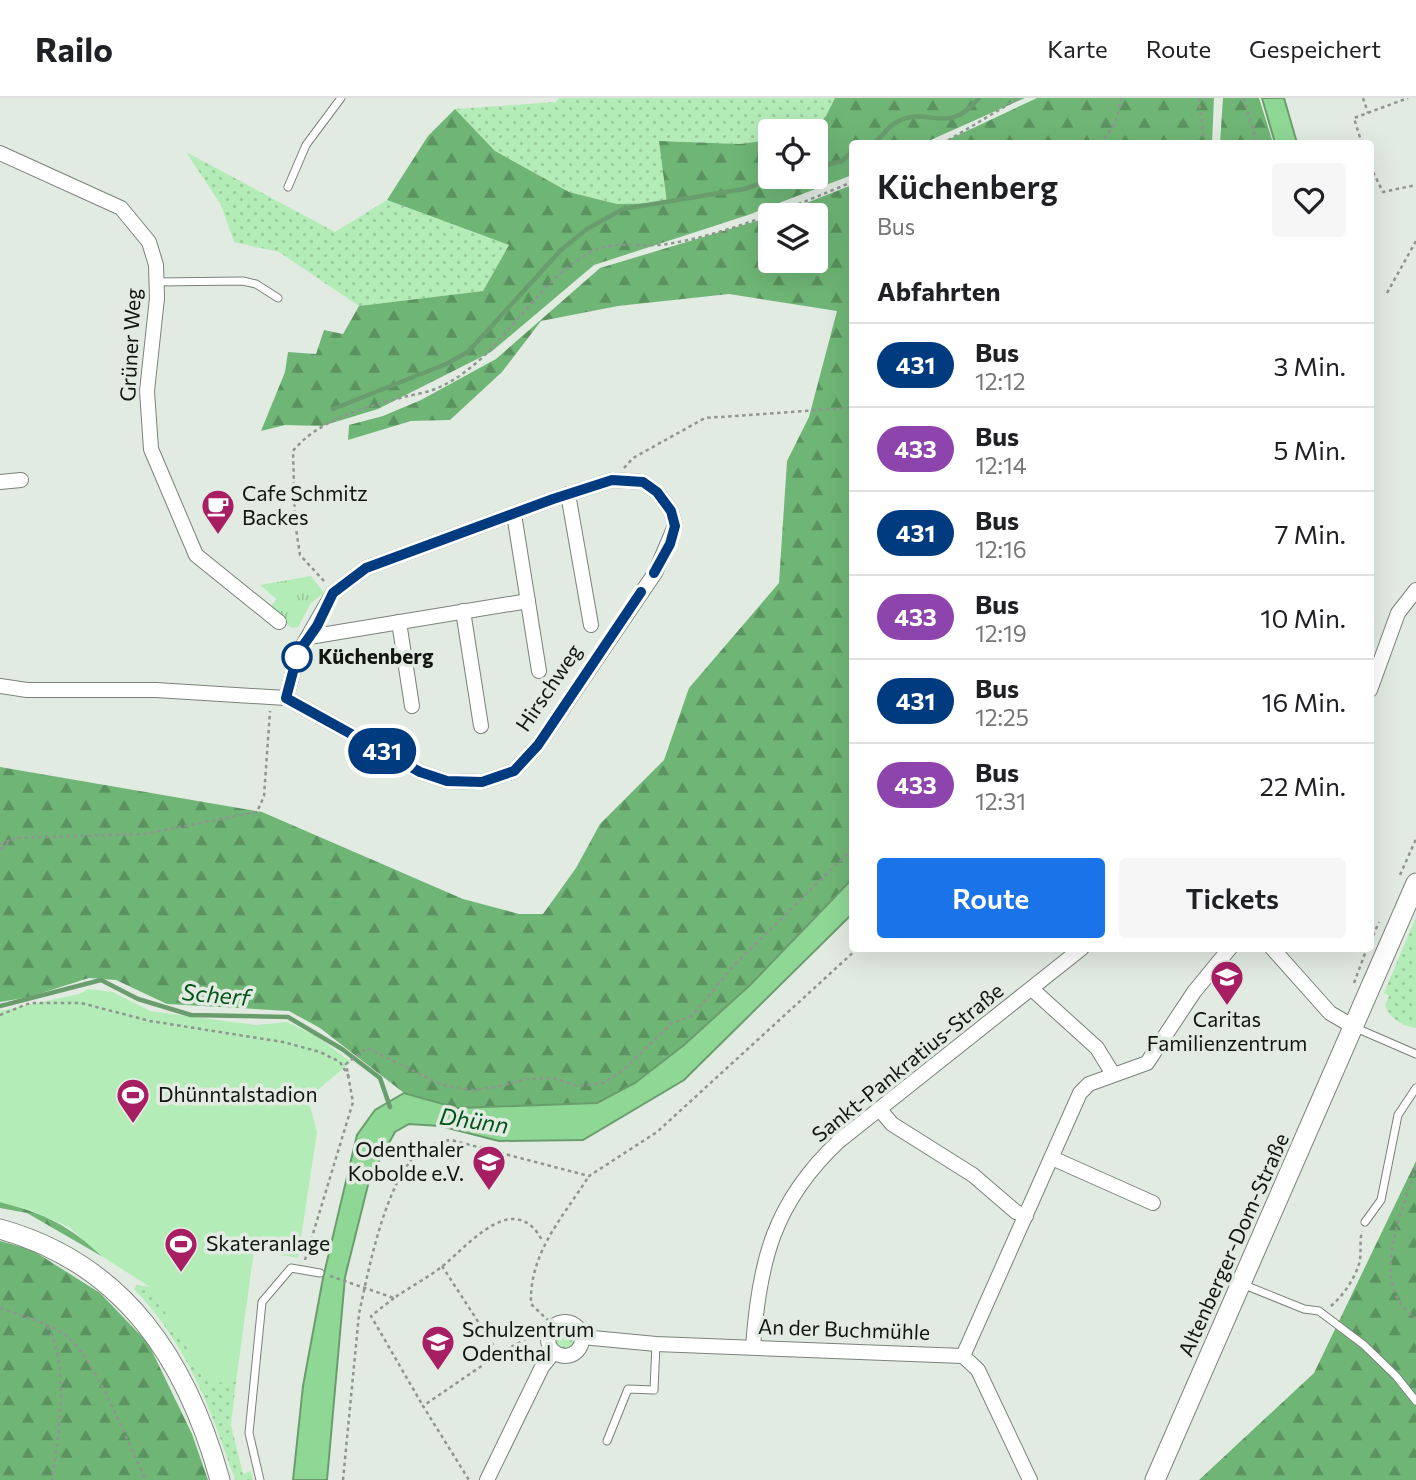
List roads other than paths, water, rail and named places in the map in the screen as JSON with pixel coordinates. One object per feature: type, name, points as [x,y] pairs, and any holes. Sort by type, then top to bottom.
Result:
[{"type":"main road","name":"Altenberger-Dom-Straße","points":[[1155,1480],[1416,883]]},
{"type":"main road","points":[[0,1229],[38,1242],[90,1270],[146,1323],[184,1383],[220,1480]]},
{"type":"street","name":"Grüner Weg","points":[[0,153],[121,208],[149,242],[156,265],[147,391],[151,449],[196,555],[279,622]]},
{"type":"street","points":[[0,482],[21,480]]},
{"type":"street","name":"Hirschweg","points":[[0,686],[27,690],[156,690],[286,698],[420,772],[447,781],[482,782],[514,771],[538,745],[654,573],[670,544],[675,526],[671,511],[657,492],[643,482],[612,480],[366,568],[333,593],[298,653],[286,698]]},
{"type":"street","name":"Hirschweg","points":[[569,494],[591,625]]},
{"type":"street","name":"Hirschweg","points":[[514,514],[539,671]]},
{"type":"street","points":[[1374,679],[1398,612],[1416,590]]},
{"type":"street","points":[[309,637],[528,600]]},
{"type":"street","name":"Hirschweg","points":[[463,611],[481,726]]},
{"type":"street","points":[[399,622],[412,706]]},
{"type":"street","name":"Sankt-Pankratius-Straße","points":[[753,1347],[762,1267],[770,1238],[785,1208],[818,1161],[1077,952]]},
{"type":"street","points":[[1030,1480],[978,1370],[962,1356],[1080,1093],[1089,1084],[1147,1063],[1194,992],[1227,952]]},
{"type":"street","points":[[1276,952],[1330,1013],[1354,1027]]},
{"type":"street","points":[[1033,990],[1097,1048],[1113,1074]]},
{"type":"street","points":[[881,1111],[892,1124],[951,1158],[1016,1212],[1026,1216]]},
{"type":"street","points":[[1052,1157],[1153,1203]]},
{"type":"street","name":"An der Buchmühle","points":[[551,1346],[554,1326],[563,1322],[572,1323],[579,1329],[582,1337],[656,1344],[962,1356]]},
{"type":"street","points":[[487,1480],[551,1346],[569,1356],[581,1345],[582,1337]]},
{"type":"lane","points":[[288,187],[306,145],[341,98]]},
{"type":"lane","points":[[156,282],[243,281],[256,284],[278,299]]},
{"type":"lane","points":[[1354,1027],[1416,1054]]},
{"type":"lane","points":[[1365,1222],[1381,1200],[1398,1115],[1416,1088]]},
{"type":"lane","points":[[260,1480],[249,1433],[262,1302],[291,1268],[320,1273]]},
{"type":"lane","points":[[1242,1284],[1304,1309],[1319,1311],[1363,1345],[1396,1376],[1416,1401]]},
{"type":"lane","points":[[607,1441],[628,1389],[654,1390],[656,1344]]},
{"type":"water","points":[[1262,98],[1284,98],[1296,140],[1274,140]]},
{"type":"water","name":"Dhünn","points":[[849,882],[849,917],[684,1080],[583,1140],[499,1141],[440,1126],[409,1124],[395,1132],[370,1177],[345,1277],[327,1480],[293,1480],[303,1386],[323,1278],[357,1135],[375,1110],[404,1093],[457,1108],[597,1103],[635,1083],[684,1045],[750,985]]},
{"type":"waterway","points":[[877,140],[892,125],[907,118],[918,116],[946,119],[967,110],[979,98]]},
{"type":"waterway","points":[[828,165],[842,161],[849,155]]},
{"type":"waterway","points":[[333,409],[446,364],[468,352],[561,250],[587,229],[623,209],[758,184]]},
{"type":"waterway","name":"Scherf","points":[[0,1006],[101,980],[138,999],[191,1015],[288,1017],[342,1049],[380,1078],[390,1107]]},
{"type":"place","name":"Cafe Schmitz Backes","points":[[218,536]]},
{"type":"place","name":"Küchenberg","points":[[297,657]]},
{"type":"place","name":"Caritas Familienzentrum","points":[[1227,1007]]},
{"type":"place","name":"Dhünntalstadion","points":[[133,1125]]},
{"type":"place","name":"Odenthaler Kobolde e.V.","points":[[489,1192]]},
{"type":"place","name":"Skateranlage","points":[[181,1274]]},
{"type":"place","name":"Schulzentrum Odenthal","points":[[438,1372]]}]
